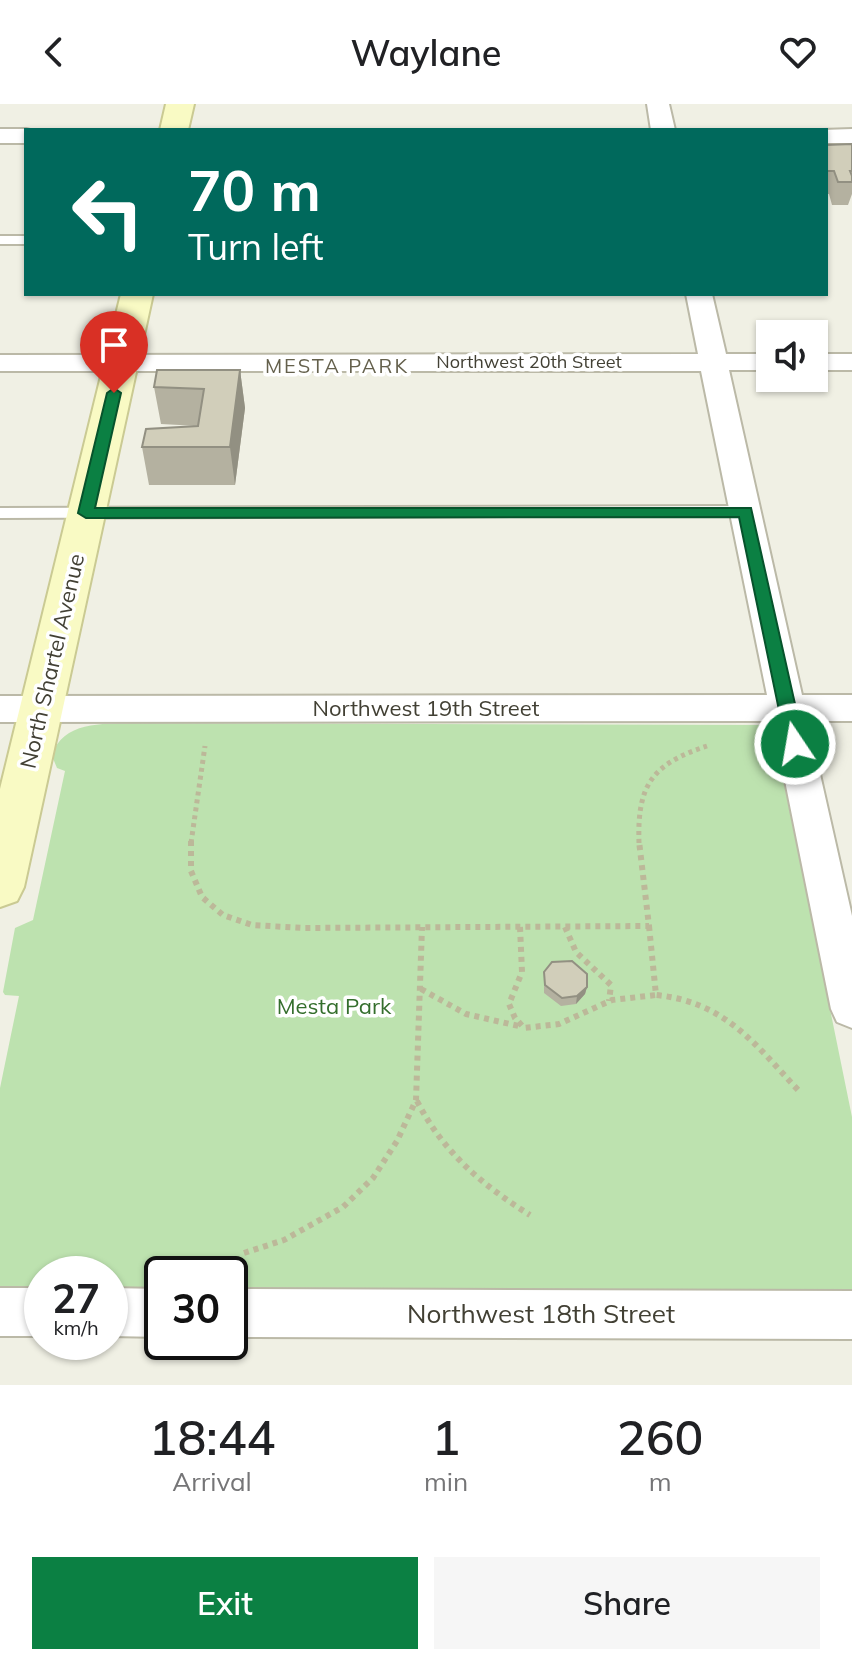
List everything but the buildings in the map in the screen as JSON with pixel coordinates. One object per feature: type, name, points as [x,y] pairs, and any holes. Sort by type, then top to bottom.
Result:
[{"type":"street","points":[[174,128],[180,104]]},
{"type":"street","points":[[658,104],[663,128]]},
{"type":"street","points":[[0,136],[24,136]]},
{"type":"street","points":[[828,136],[852,136]]},
{"type":"street","name":"North Shartel Avenue","points":[[0,887],[137,296]]},
{"type":"street","points":[[699,296],[788,708],[847,960],[852,1009]]},
{"type":"street","name":"Northwest 20th Street","points":[[0,363],[756,362]]},
{"type":"street","points":[[828,362],[852,362]]},
{"type":"street","name":"Northwest 19th Street","points":[[0,709],[852,708]]},
{"type":"street","points":[[0,1312],[24,1312]]},
{"type":"street","name":"Northwest 18th Street","points":[[248,1313],[852,1315]]},
{"type":"lane","points":[[0,240],[24,240]]},
{"type":"lane","points":[[0,513],[745,511]]},
{"type":"path","points":[[205,746],[191,854],[194,882],[207,902],[223,916],[248,924],[303,928],[649,926]]},
{"type":"path","points":[[656,995],[638,818],[650,778],[679,755],[707,746]]},
{"type":"path","points":[[244,1253],[284,1240],[343,1207],[373,1178],[397,1141],[416,1100],[422,927]]},
{"type":"path","points":[[520,927],[522,974],[510,995],[513,1017],[524,1028]]},
{"type":"path","points":[[565,927],[566,939],[575,952],[597,967],[611,985],[609,1001]]},
{"type":"path","points":[[420,988],[466,1014],[524,1028],[545,1028],[575,1021],[609,1001],[656,995],[689,1000],[716,1012],[742,1033],[799,1091]]},
{"type":"path","points":[[416,1100],[428,1126],[447,1152],[489,1191],[530,1215]]},
{"type":"green space","name":"Mesta Park","points":[[97,725],[768,725],[774,734],[852,1117],[852,1290],[248,1289],[248,1256],[144,1256],[144,1290],[128,1290],[128,1256],[24,1256],[24,1291],[0,1291],[0,1088],[19,996],[5,995],[3,992],[15,928],[33,920],[65,771],[57,768],[52,756],[65,736],[74,730]]},
{"type":"district","name":"MESTA PARK","points":[[337,366]]},
{"type":"route","points":[[114,393],[86,513],[745,511],[795,744]]}]
